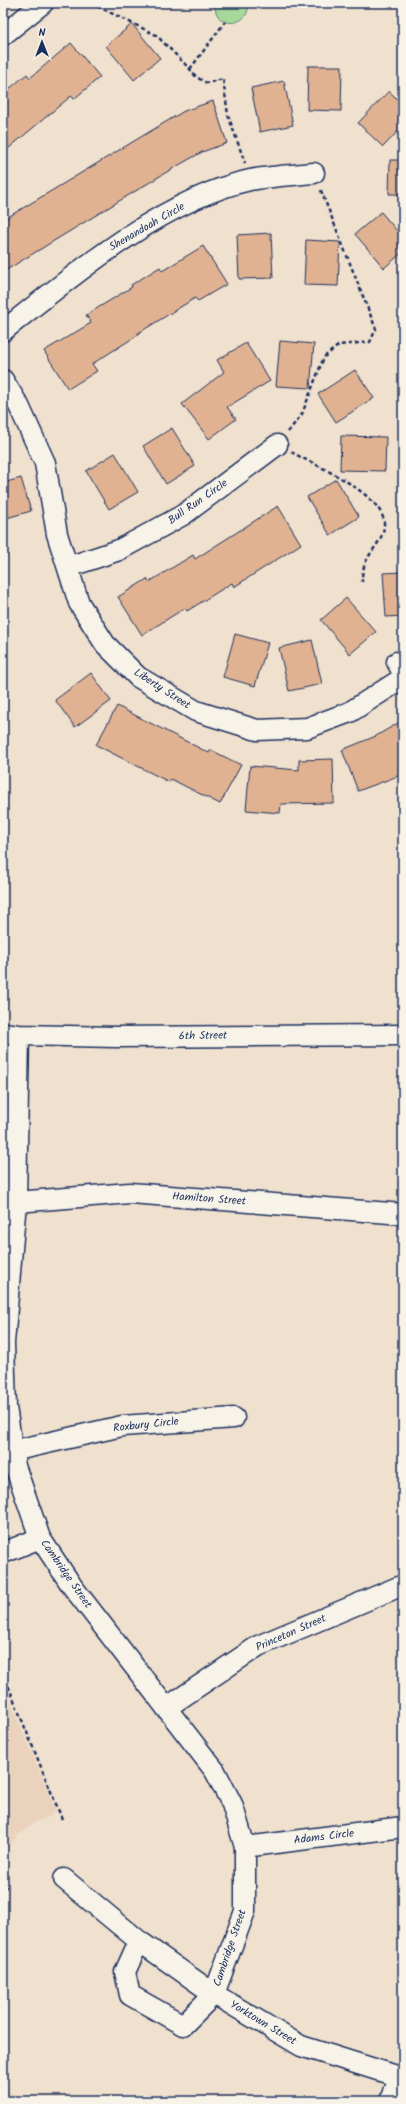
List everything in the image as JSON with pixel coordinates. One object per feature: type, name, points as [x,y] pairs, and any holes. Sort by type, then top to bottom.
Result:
[{"type":"street","points":[[3,34],[43,3]]},
{"type":"street","name":"Shenandoah Circle","points":[[3,331],[113,246],[179,207],[214,191],[251,180],[314,173]]},
{"type":"street","name":"Liberty Street","points":[[3,380],[19,406],[45,463],[57,534],[79,603],[105,644],[138,677],[196,711],[257,730],[307,728],[350,712],[401,671]]},
{"type":"street","name":"Bull Run Circle","points":[[68,567],[119,550],[183,515],[277,445]]},
{"type":"street","name":"6th Street","points":[[11,1034],[124,1037],[403,1035]]},
{"type":"street","name":"Cambridge Street","points":[[11,1034],[16,1202],[3,1343],[6,1407],[15,1466],[40,1538],[72,1586],[215,1772],[232,1804],[245,1847],[245,1911],[214,1994]]},
{"type":"street","name":"Hamilton Street","points":[[16,1202],[130,1192],[403,1214]]},
{"type":"street","name":"Roxbury Circle","points":[[12,1451],[122,1426],[234,1418]]},
{"type":"street","points":[[3,1553],[40,1538]]},
{"type":"street","name":"Princeton Street","points":[[166,1708],[258,1646],[403,1585]]},
{"type":"street","name":"Adams Circle","points":[[245,1847],[403,1828]]},
{"type":"street","name":"Yorktown Street","points":[[64,1879],[139,1941],[214,1994],[302,2046],[400,2078]]},
{"type":"street","points":[[139,1941],[125,1972],[130,1995],[183,2025],[214,1994]]},
{"type":"street","points":[[390,2101],[400,2078]]},
{"type":"path","points":[[91,3],[156,35],[190,69],[196,78],[206,83],[223,79],[228,114],[251,180]]},
{"type":"path","points":[[190,69],[225,22]]},
{"type":"path","points":[[314,173],[376,329],[370,342],[339,345],[324,358],[302,414],[277,445],[350,484],[368,496],[379,509],[385,525],[380,540],[364,566],[362,582]]},
{"type":"path","points":[[3,555],[9,555]]},
{"type":"path","points":[[3,636],[9,633]]},
{"type":"path","points":[[3,1673],[62,1819]]},
{"type":"shaded area","points":[[3,1696],[8,1696],[56,1810],[49,1817],[35,1822],[18,1835],[9,1846],[4,1856],[6,2089],[20,2101],[3,2101]]},
{"type":"green space","points":[[215,3],[248,3],[248,11],[239,21],[226,22],[220,18],[216,12]]},
{"type":"building","points":[[132,24],[160,58],[134,80],[106,46]]},
{"type":"building","points":[[71,43],[100,77],[74,99],[71,96],[3,153],[3,94],[27,74],[30,78]]},
{"type":"building","points":[[308,66],[342,66],[341,111],[307,110]]},
{"type":"building","points":[[284,81],[293,125],[260,132],[251,88]]},
{"type":"building","points":[[389,91],[403,105],[403,126],[383,147],[358,123]]},
{"type":"building","points":[[213,101],[227,143],[202,152],[165,173],[3,272],[3,220],[184,111]]},
{"type":"building","points":[[390,160],[403,160],[403,194],[389,194]]},
{"type":"building","points":[[381,212],[403,238],[403,252],[384,268],[355,234]]},
{"type":"building","points":[[271,233],[273,278],[239,279],[237,235]]},
{"type":"building","points":[[306,240],[340,242],[338,286],[304,285]]},
{"type":"building","points":[[203,246],[227,284],[198,301],[195,298],[137,334],[138,335],[92,364],[97,371],[68,389],[44,351],[91,323],[86,315],[132,287],[131,285],[160,267],[162,271]]},
{"type":"building","points":[[280,341],[314,344],[310,388],[276,386]]},
{"type":"building","points":[[246,343],[270,381],[227,407],[236,419],[209,439],[182,404],[224,372],[217,360]]},
{"type":"building","points":[[355,370],[374,398],[336,422],[318,394]]},
{"type":"building","points":[[172,428],[195,466],[166,484],[143,446]]},
{"type":"building","points":[[341,436],[386,437],[385,471],[340,470]]},
{"type":"building","points":[[115,453],[138,492],[109,509],[86,471]]},
{"type":"building","points":[[21,478],[31,511],[3,519],[3,483]]},
{"type":"building","points":[[336,479],[359,517],[330,535],[307,497]]},
{"type":"building","points":[[278,506],[301,544],[234,587],[232,583],[187,611],[185,608],[142,635],[118,597],[147,579],[149,582],[193,555],[195,559]]},
{"type":"building","points":[[403,572],[403,616],[386,617],[383,573]]},
{"type":"building","points":[[346,598],[376,632],[350,654],[321,620]]},
{"type":"building","points":[[235,634],[268,643],[255,686],[223,677]]},
{"type":"building","points":[[312,640],[322,684],[289,691],[279,648]]},
{"type":"building","points":[[91,673],[111,701],[75,727],[55,700]]},
{"type":"building","points":[[117,706],[209,753],[211,750],[241,765],[220,804],[171,779],[169,782],[96,745]]},
{"type":"building","points":[[403,720],[403,774],[358,791],[342,750],[376,736]]},
{"type":"building","points":[[333,759],[334,803],[281,804],[280,813],[246,810],[250,766],[299,770],[299,760]]}]
